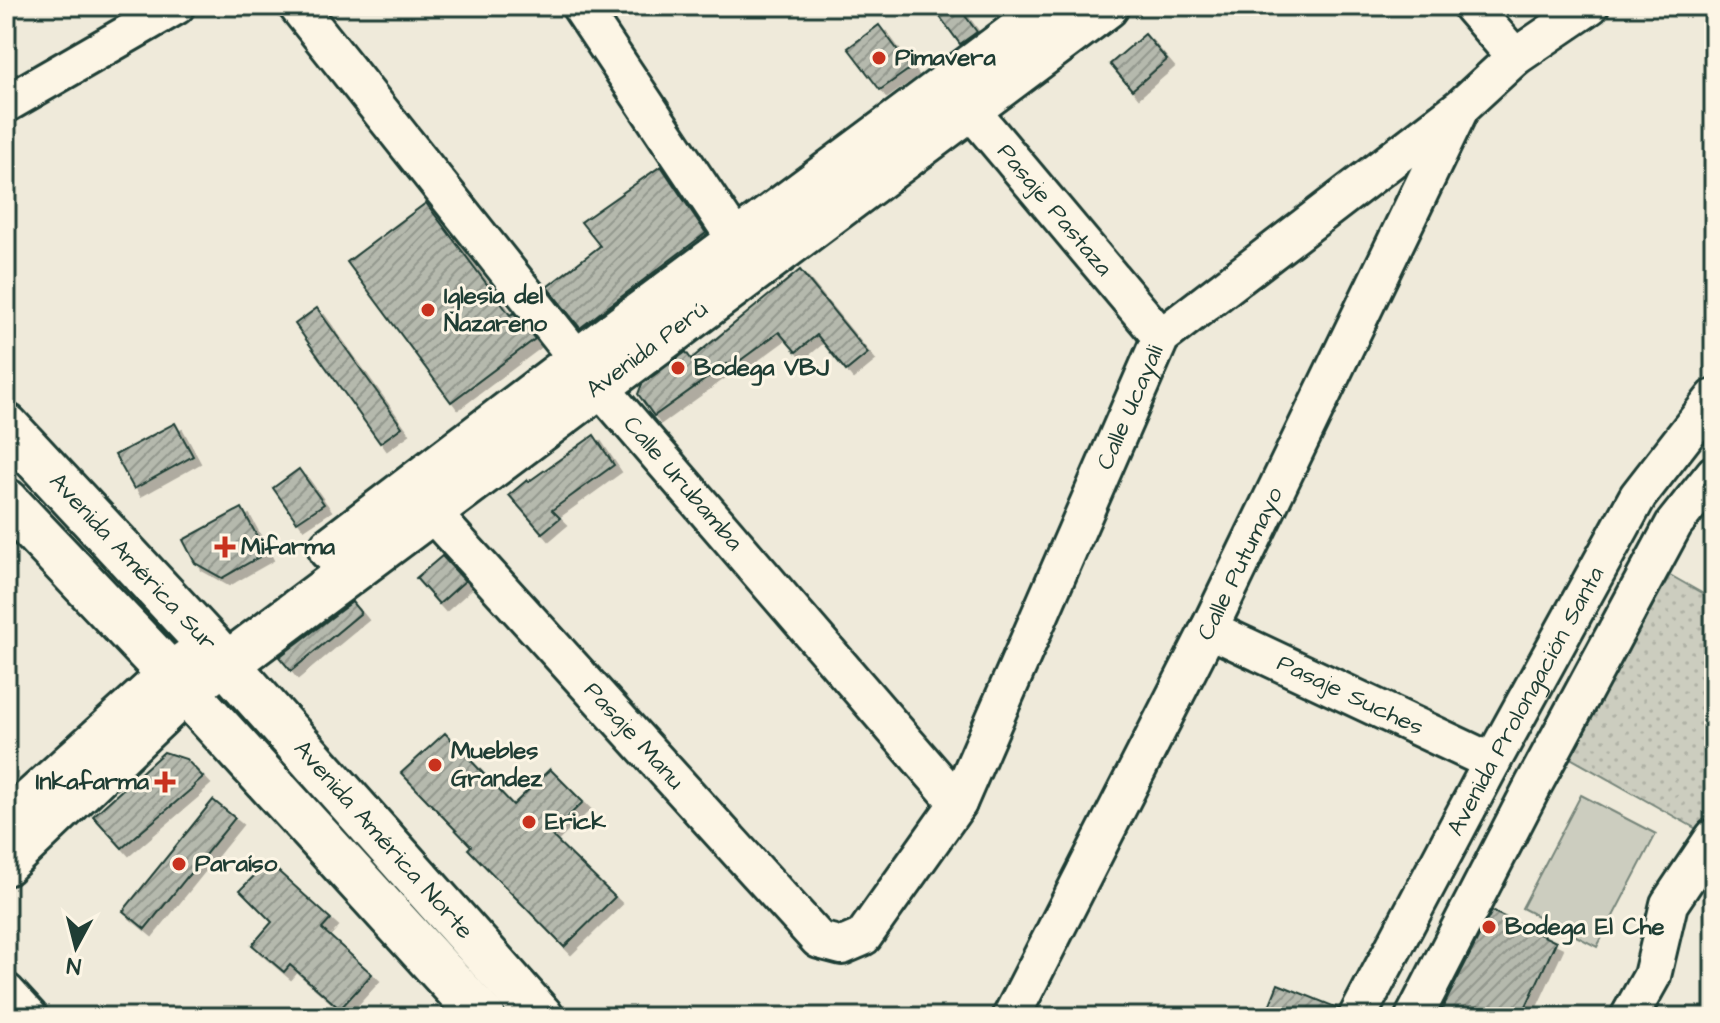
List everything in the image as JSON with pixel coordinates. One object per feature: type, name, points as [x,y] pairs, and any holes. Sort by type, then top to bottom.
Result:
[{"type":"main road","name":"Avenida Perú","points":[[217,654],[959,97],[1054,6]]},
{"type":"main road","name":"Avenida Perú","points":[[217,654],[431,512],[738,243],[959,97],[1106,6]]},
{"type":"main road","name":"Avenida América Sur","points":[[6,426],[217,654]]},
{"type":"main road","name":"Avenida América Sur","points":[[6,501],[178,683]]},
{"type":"main road","name":"Avenida América Norte","points":[[217,654],[541,1017]]},
{"type":"main road","name":"Avenida América Norte","points":[[178,683],[483,1017]]},
{"type":"street","points":[[6,104],[176,6]]},
{"type":"street","name":"Calle Urubamba","points":[[297,6],[588,373],[958,803]]},
{"type":"street","points":[[580,6],[738,243]]},
{"type":"street","points":[[1471,6],[1515,57]]},
{"type":"street","name":"Calle Ucayali","points":[[842,946],[863,937],[958,803],[1161,337],[1462,106],[1515,57],[1590,6]]},
{"type":"street","name":"Pasaje Pastaza","points":[[959,97],[1161,337]]},
{"type":"street","name":"Calle Putumayo","points":[[1011,1017],[1209,629],[1462,106]]},
{"type":"street","name":"Avenida Prolongación Santa","points":[[1357,1017],[1638,496],[1714,398]]},
{"type":"street","name":"Avenida Prolongación Santa","points":[[1414,1017],[1534,784],[1674,524],[1714,474]]},
{"type":"street","name":"Pasaje Manu","points":[[431,512],[819,940],[842,946]]},
{"type":"street","name":"Pasaje Suches","points":[[1209,629],[1492,762]]},
{"type":"street","name":"Avenida Perú","points":[[178,683],[217,654]]},
{"type":"street","points":[[6,819],[178,683]]},
{"type":"street","points":[[6,867],[178,683]]},
{"type":"street","points":[[1629,1017],[1652,976],[1669,904],[1714,837]]},
{"type":"street","points":[[6,992],[29,1017]]},
{"type":"shaded area","points":[[1670,575],[1714,600],[1714,827],[1709,836],[1567,756]]},
{"type":"shaded area","points":[[1581,795],[1656,834],[1597,947],[1522,908]]},
{"type":"building","points":[[932,6],[958,6],[977,32],[960,44]]},
{"type":"building","name":"Pimavera","points":[[879,25],[911,68],[880,90],[848,48]]},
{"type":"building","points":[[1145,34],[1167,60],[1132,90],[1110,64]]},
{"type":"building","points":[[661,166],[706,233],[580,328],[547,287],[600,246],[581,222]]},
{"type":"building","name":"Iglesia del Nazareno","points":[[426,203],[510,315],[514,313],[535,339],[451,402],[347,262]]},
{"type":"building","points":[[800,270],[868,353],[846,371],[817,335],[796,352],[779,332],[730,368],[727,364],[654,416],[638,394],[642,384],[686,352],[691,359]]},
{"type":"building","points":[[317,308],[402,427],[380,443],[295,324]]},
{"type":"building","points":[[175,423],[193,456],[134,489],[115,455]]},
{"type":"building","points":[[594,435],[614,465],[552,510],[560,518],[542,533],[509,495]]},
{"type":"building","points":[[299,469],[324,504],[297,522],[273,488]]},
{"type":"building","name":"Mifarma","points":[[242,508],[266,553],[222,578],[195,563],[183,540]]},
{"type":"building","points":[[442,556],[465,581],[439,604],[416,578]]},
{"type":"building","points":[[352,602],[361,613],[291,671],[279,657]]},
{"type":"building","points":[[445,733],[513,805],[550,769],[583,802],[550,834],[615,897],[564,947],[468,849],[471,846],[401,773]]},
{"type":"building","points":[[164,752],[186,759],[203,777],[122,848],[93,816]]},
{"type":"building","name":"Paraíso","points":[[213,800],[235,818],[145,929],[123,911]]},
{"type":"building","points":[[268,862],[331,919],[322,929],[372,974],[340,1009],[290,965],[284,972],[252,945],[272,922],[240,890]]},
{"type":"building","points":[[1492,911],[1556,942],[1521,1017],[1438,1017]]},
{"type":"building","points":[[1278,984],[1338,1008],[1336,1017],[1289,1017],[1268,1009]]},
{"type":"place","name":"Pimavera","points":[[879,58]]},
{"type":"place","name":"Iglesia del Nazareno","points":[[428,310]]},
{"type":"place","name":"Bodega VBJ","points":[[678,368]]},
{"type":"place","name":"Mifarma","points":[[225,547]]},
{"type":"place","name":"Muebles Grandez","points":[[435,765]]},
{"type":"place","name":"Inkafarma","points":[[165,782]]},
{"type":"place","name":"Erick","points":[[529,822]]},
{"type":"place","name":"Paraíso","points":[[179,864]]},
{"type":"place","name":"Bodega El Che","points":[[1489,927]]}]
